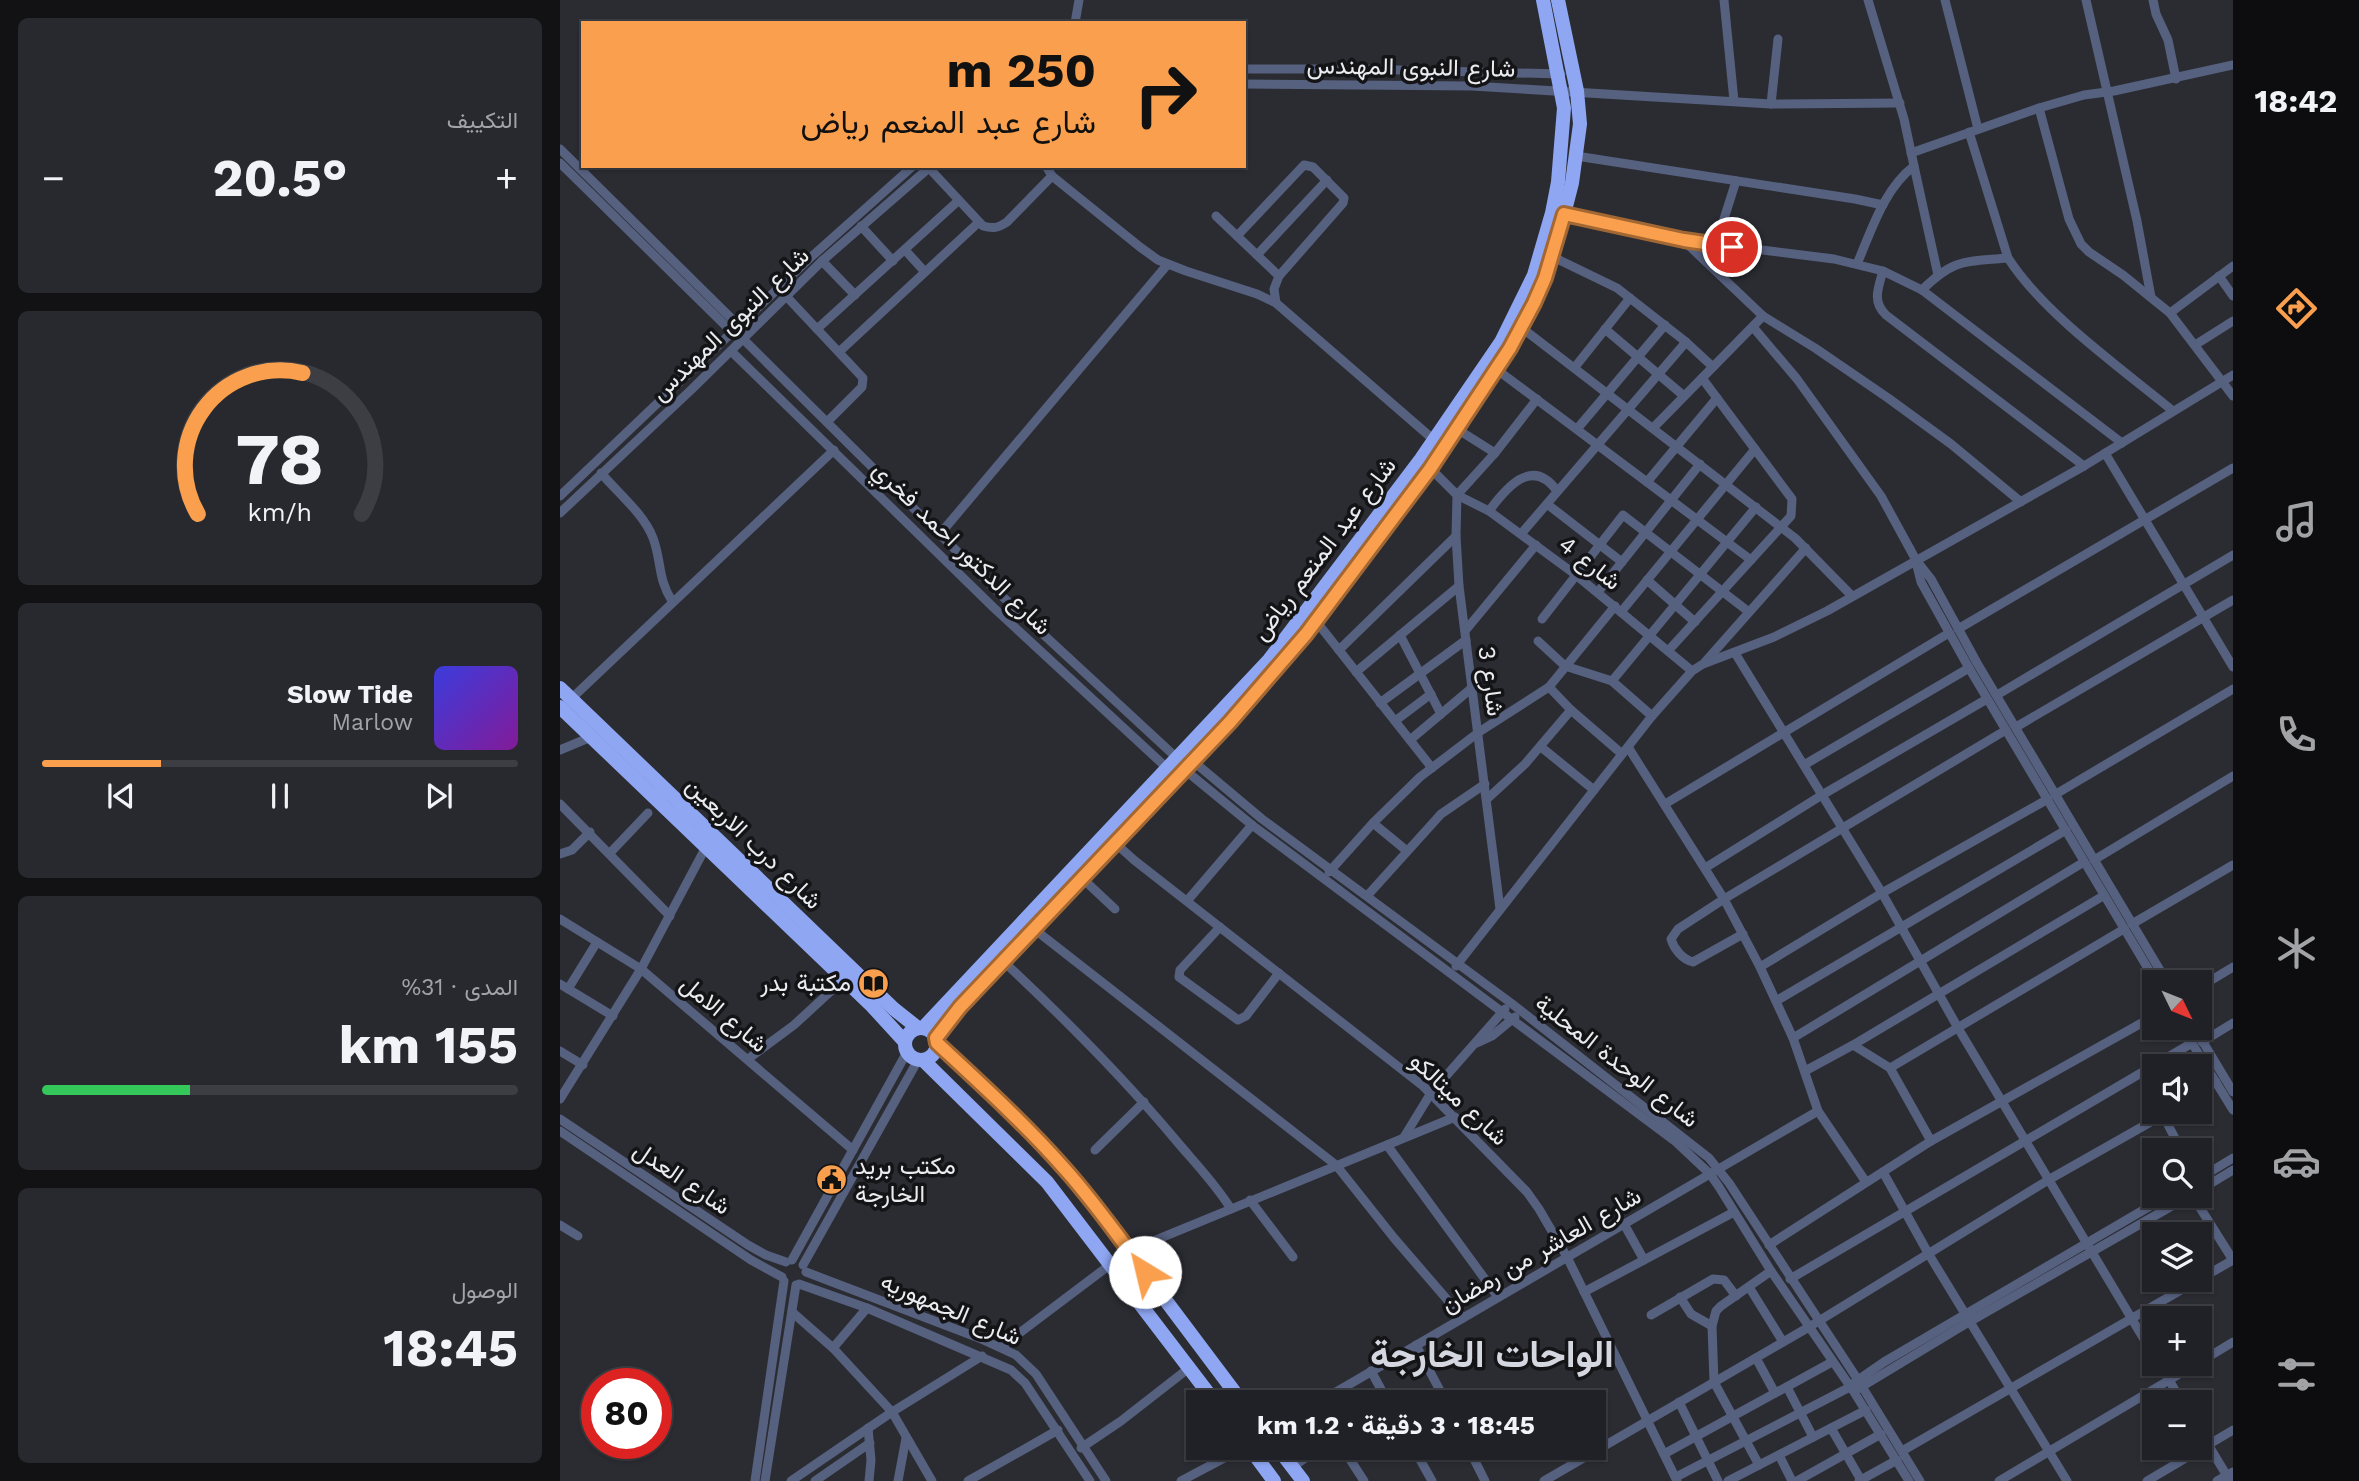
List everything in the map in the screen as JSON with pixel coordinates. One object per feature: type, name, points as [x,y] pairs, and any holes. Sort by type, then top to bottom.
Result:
[{"type":"highway","name":"شارع عبد المنعم رياض","points":[[1257,682],[1295,626],[1457,429],[1522,328],[1553,257],[1572,183],[1580,109],[1558,74],[1543,0]]},
{"type":"highway","name":"شارع عبد المنعم رياض","points":[[921,1028],[1112,839],[1316,621],[1426,464],[1434,440],[1501,342],[1534,275],[1552,213],[1569,91],[1574,75],[1558,0]]},
{"type":"highway","name":"شارع درب الاربعين","points":[[560,688],[566,703],[592,737],[710,841]]},
{"type":"highway","name":"شارع درب الاربعين","points":[[566,703],[823,950],[921,1028]]},
{"type":"highway","name":"شارع عبد المنعم رياض","points":[[936,1041],[960,1007],[1083,879],[1112,839]]},
{"type":"highway","name":"شارع درب الاربعين","points":[[823,950],[844,979],[913,1054],[1033,1167],[1065,1203],[1206,1390]]},
{"type":"highway","points":[[936,1041],[933,1054],[913,1054],[907,1035],[921,1028],[933,1033],[936,1041],[1022,1123],[1062,1166],[1097,1207],[1233,1390]]},
{"type":"highway","points":[[1257,1460],[1274,1481]]},
{"type":"highway","points":[[1287,1460],[1303,1481]]},
{"type":"street","points":[[1075,21],[1079,0]]},
{"type":"street","points":[[1724,0],[1734,101]]},
{"type":"street","points":[[1868,0],[1900,103],[1938,275]]},
{"type":"street","points":[[1945,0],[1974,131],[2008,258],[2022,278],[2061,317],[2174,411]]},
{"type":"street","points":[[2086,0],[2151,297]]},
{"type":"street","points":[[2153,0],[2156,14],[2168,40],[2176,79]]},
{"type":"street","points":[[1771,104],[1779,39]]},
{"type":"street","points":[[1911,153],[2084,95],[2176,79],[2233,65]]},
{"type":"street","name":"شارع النبوى المهندس","points":[[1246,69],[1574,75]]},
{"type":"street","points":[[1359,85],[1360,69]]},
{"type":"street","name":"شارع النبوى المهندس","points":[[1246,83],[1472,86],[1771,104],[1900,103]]},
{"type":"street","points":[[2039,108],[2075,235],[2089,252],[2170,313],[2233,396]]},
{"type":"street","points":[[560,149],[664,259]]},
{"type":"street","points":[[1576,156],[1883,205]]},
{"type":"street","points":[[560,163],[736,330]]},
{"type":"street","points":[[1237,236],[1301,167],[1310,165],[1342,195],[1343,203],[1279,276],[1274,289],[1276,303]]},
{"type":"street","points":[[1857,264],[1883,205],[1899,179],[1914,166]]},
{"type":"street","name":"شارع النبوى المهندس","points":[[560,496],[827,242],[912,168]]},
{"type":"street","name":"شارع النبوى المهندس","points":[[560,513],[732,351],[822,261],[929,168]]},
{"type":"street","points":[[931,168],[958,201],[983,226],[991,229],[1000,227],[1052,176]]},
{"type":"street","points":[[1047,168],[1052,176],[1139,247],[1167,265],[1247,290],[1276,303],[1434,440]]},
{"type":"street","points":[[1257,255],[1327,180]]},
{"type":"street","points":[[1716,244],[1736,181]]},
{"type":"street","points":[[817,329],[958,201]]},
{"type":"street","points":[[1564,214],[1684,240],[1857,264],[1882,271],[1922,290],[2122,443]]},
{"type":"street","points":[[1216,216],[1279,276]]},
{"type":"street","points":[[839,352],[979,222]]},
{"type":"street","points":[[861,226],[893,261]]},
{"type":"street","points":[[1684,240],[1763,316],[1888,398],[1951,444],[2021,502]]},
{"type":"street","points":[[905,250],[925,272]]},
{"type":"street","points":[[1553,257],[1602,280],[1630,298],[1713,367]]},
{"type":"street","points":[[1922,290],[1938,275],[1962,262],[2008,258]]},
{"type":"street","points":[[822,261],[855,295]]},
{"type":"street","points":[[940,534],[1167,265]]},
{"type":"street","points":[[2170,313],[2233,266]]},
{"type":"street","points":[[1882,271],[1877,300],[1886,315],[2084,466]]},
{"type":"street","points":[[2219,276],[2233,296]]},
{"type":"street","points":[[786,296],[863,377],[862,387],[827,422]]},
{"type":"street","points":[[1575,367],[1630,298]]},
{"type":"street","points":[[1653,428],[1763,316]]},
{"type":"street","points":[[2195,345],[2233,321]]},
{"type":"street","points":[[1577,429],[1665,325]]},
{"type":"street","points":[[1753,327],[1797,379],[1881,496],[1916,560],[1931,579],[1969,668],[1992,697]]},
{"type":"street","points":[[1522,328],[1781,527],[1806,548],[1852,596]]},
{"type":"street","points":[[1605,329],[1684,396]]},
{"type":"street","name":"شارع الدكتور احمد فخري","points":[[736,330],[743,340],[1004,598],[1181,765]]},
{"type":"street","points":[[1521,534],[1686,342]]},
{"type":"street","name":"شارع الدكتور احمد فخري","points":[[732,351],[994,608],[1181,765]]},
{"type":"street","points":[[1496,369],[1751,560]]},
{"type":"street","points":[[764,383],[775,372]]},
{"type":"street","points":[[1450,973],[1652,716],[1692,671],[1703,664],[1801,625],[2084,466],[2233,375]]},
{"type":"street","points":[[1668,651],[1791,516],[1794,503],[1702,379]]},
{"type":"street","points":[[684,380],[692,389]]},
{"type":"street","points":[[1647,482],[1717,398]]},
{"type":"street","points":[[1426,464],[1457,495],[1495,453],[1537,399]]},
{"type":"street","points":[[1457,429],[1495,453]]},
{"type":"street","points":[[1323,878],[1373,823],[1432,768],[1479,732],[1549,687],[1565,666],[1647,580],[1755,449]]},
{"type":"street","points":[[566,703],[834,450]]},
{"type":"street","points":[[2105,453],[2233,667]]},
{"type":"street","points":[[1598,592],[1700,464]]},
{"type":"street","points":[[1665,804],[2233,468]]},
{"type":"street","points":[[601,473],[649,529],[656,545],[661,579],[673,601]]},
{"type":"street","points":[[871,486],[881,476]]},
{"type":"street","points":[[1489,511],[1509,487],[1518,479],[1527,476],[1545,479],[1557,491]]},
{"type":"street","name":"شارع 4","points":[[1457,495],[1489,511],[1576,575],[1692,671]]},
{"type":"street","name":"شارع 3","points":[[1457,495],[1456,536],[1465,636],[1500,909]]},
{"type":"street","points":[[1547,504],[1622,562]]},
{"type":"street","points":[[1612,681],[1756,507]]},
{"type":"street","points":[[1542,620],[1623,515],[1749,612]]},
{"type":"street","points":[[1339,650],[1456,536]]},
{"type":"street","points":[[1380,703],[1465,636],[1535,545]]},
{"type":"street","points":[[1703,664],[1806,548]]},
{"type":"street","points":[[1705,868],[1822,795],[2233,555]]},
{"type":"street","points":[[1647,580],[1695,621]]},
{"type":"street","points":[[1356,672],[1460,586]]},
{"type":"street","points":[[994,608],[1004,598]]},
{"type":"street","points":[[1743,934],[1693,962],[1682,957],[1672,944],[1671,935],[1724,899],[2233,600]]},
{"type":"street","points":[[1316,621],[1432,768]]},
{"type":"street","points":[[1954,631],[2128,927],[2157,970]]},
{"type":"street","points":[[1400,635],[1441,714]]},
{"type":"street","points":[[1538,640],[1565,666],[1612,681],[1652,716]]},
{"type":"street","points":[[1735,653],[1882,893],[1958,1028],[2142,1334]]},
{"type":"street","points":[[1804,765],[1969,668]]},
{"type":"street","points":[[1410,740],[1473,687]]},
{"type":"street","points":[[1549,687],[1572,710],[1625,751],[1665,804],[1724,899],[1760,967],[1793,1038],[1818,1111],[1866,1182]]},
{"type":"street","points":[[1760,967],[2233,689]]},
{"type":"street","points":[[1395,721],[1431,694]]},
{"type":"street","points":[[1487,799],[1541,747],[1572,710]]},
{"type":"street","points":[[560,750],[592,737]]},
{"type":"street","points":[[1541,747],[1594,790]]},
{"type":"street","name":"شارع الوحدة المحلية","points":[[1181,765],[1216,781],[1271,826],[1458,963],[1697,1147],[1718,1168],[1818,1321],[1866,1410],[1881,1434],[1900,1455],[1909,1481]]},
{"type":"street","name":"شارع الوحدة المحلية","points":[[1181,765],[1252,825],[1676,1142],[1710,1174],[1832,1362],[1855,1387],[1920,1481]]},
{"type":"street","points":[[1793,1038],[2233,776]]},
{"type":"street","points":[[1208,789],[1216,781]]},
{"type":"street","points":[[1367,896],[1441,814],[1485,784]]},
{"type":"street","points":[[2052,796],[2066,830],[2089,861],[2104,896],[2128,927]]},
{"type":"street","points":[[560,804],[670,916]]},
{"type":"street","points":[[610,853],[648,813]]},
{"type":"street","points":[[1373,823],[1407,851]]},
{"type":"street","points":[[1187,901],[1252,825]]},
{"type":"street","points":[[1776,1001],[2066,830]]},
{"type":"street","points":[[560,854],[572,850],[590,832]]},
{"type":"street","name":"شارع ميتالكو","points":[[1112,839],[1431,1093],[1527,1192],[1567,1257],[1676,1479]]},
{"type":"street","points":[[560,1099],[641,969],[710,841]]},
{"type":"street","points":[[1890,1068],[2233,865]]},
{"type":"street","points":[[1083,879],[1115,909]]},
{"type":"street","points":[[1805,1070],[1853,1045],[2104,896]]},
{"type":"street","name":"شارع الامل","points":[[560,919],[641,969],[855,1147],[868,1149]]},
{"type":"street","points":[[1220,927],[1180,970],[1180,977],[1238,1020],[1246,1016],[1279,973]]},
{"type":"street","points":[[1034,929],[1336,1165],[1463,1318]]},
{"type":"street","points":[[597,942],[564,987],[613,1016]]},
{"type":"street","points":[[2147,958],[2152,970]]},
{"type":"street","points":[[1003,961],[1041,996],[1144,1102],[1231,1209]]},
{"type":"street","points":[[2212,979],[2233,967]]},
{"type":"street","points":[[748,1059],[794,1025],[844,979]]},
{"type":"street","points":[[1404,1137],[1431,1093],[1511,1003]]},
{"type":"street","points":[[1476,1043],[1492,1036],[1521,1011]]},
{"type":"street","points":[[1769,1245],[1931,1141],[2142,1023]]},
{"type":"street","points":[[2233,1023],[2202,1042],[2233,1092]]},
{"type":"street","points":[[1790,1279],[2192,1042],[2233,1110]]},
{"type":"street","points":[[1853,1045],[1890,1068],[1931,1141]]},
{"type":"street","points":[[560,1051],[583,1065]]},
{"type":"street","points":[[755,1481],[783,1279],[782,1269],[913,1054]]},
{"type":"street","points":[[765,1481],[798,1284],[804,1279],[805,1269],[868,1149],[913,1054]]},
{"type":"street","points":[[2212,1084],[2216,1082]]},
{"type":"street","points":[[1095,1150],[1144,1102]]},
{"type":"street","name":"شارع العاشر من رمضان","points":[[1339,1390],[1818,1111]]},
{"type":"street","points":[[1129,1251],[1455,1117]]},
{"type":"street","name":"شارع العدل","points":[[560,1119],[748,1245],[789,1261]]},
{"type":"street","points":[[1544,1481],[1809,1327],[2050,1179],[2147,1124]]},
{"type":"street","name":"شارع العدل","points":[[560,1131],[783,1279]]},
{"type":"street","points":[[1387,1145],[1498,1297]]},
{"type":"street","points":[[2212,1171],[2233,1158]]},
{"type":"street","points":[[846,1164],[856,1169]]},
{"type":"street","points":[[2212,1183],[2233,1170]]},
{"type":"street","points":[[1882,1172],[1928,1253],[2067,1481]]},
{"type":"street","points":[[1250,1200],[1293,1257]]},
{"type":"street","points":[[2092,1247],[2150,1208]]},
{"type":"street","points":[[1676,1479],[1855,1387],[1967,1318],[2166,1208]]},
{"type":"street","points":[[1831,1428],[1860,1480],[2233,1260],[2199,1208]]},
{"type":"street","points":[[1584,1292],[1734,1212]]},
{"type":"street","points":[[1624,1224],[1644,1260]]},
{"type":"street","points":[[560,1225],[579,1236]]},
{"type":"street","points":[[789,1261],[805,1269]]},
{"type":"street","points":[[1002,1365],[1005,1349],[1111,1264]]},
{"type":"street","name":"شارع الجمهوريه","points":[[805,1269],[979,1338],[1024,1360],[1106,1481]]},
{"type":"street","points":[[1759,1465],[1714,1382],[1712,1326],[1716,1311],[1771,1271]]},
{"type":"street","points":[[1651,1315],[1717,1278],[1727,1283],[1736,1296]]},
{"type":"street","points":[[783,1279],[798,1284]]},
{"type":"street","name":"شارع الجمهوريه","points":[[798,1284],[867,1308],[1002,1365],[1025,1383],[1090,1481]]},
{"type":"street","points":[[1749,1287],[1783,1342]]},
{"type":"street","points":[[1681,1297],[1691,1314],[1712,1326]]},
{"type":"street","points":[[833,1348],[867,1308]]},
{"type":"street","points":[[792,1312],[833,1348],[892,1412],[929,1479]]},
{"type":"street","points":[[792,1481],[978,1354],[981,1346],[979,1338]]},
{"type":"street","points":[[2212,1355],[2233,1342]]},
{"type":"street","points":[[1416,1345],[1440,1390]]},
{"type":"street","points":[[1756,1358],[1775,1393]]},
{"type":"street","points":[[1664,1454],[1832,1362]]},
{"type":"street","points":[[1072,1453],[1121,1421],[1189,1368]]},
{"type":"street","points":[[1371,1371],[1381,1390]]},
{"type":"street","points":[[2167,1376],[2175,1390]]},
{"type":"street","points":[[1999,1481],[2176,1376]]},
{"type":"street","points":[[1787,1387],[1814,1437]]},
{"type":"street","points":[[1679,1402],[1718,1481]]},
{"type":"street","points":[[1728,1481],[1866,1410]]},
{"type":"street","points":[[868,1428],[869,1481]]},
{"type":"street","points":[[968,1481],[1058,1430]]},
{"type":"street","points":[[2212,1442],[2233,1430]]},
{"type":"street","points":[[1779,1455],[1795,1481],[1881,1434]]},
{"type":"street","points":[[898,1481],[906,1438]]},
{"type":"street","points":[[815,1481],[870,1443]]},
{"type":"street","points":[[2212,1450],[2230,1476],[2217,1481]]},
{"type":"street","points":[[1181,1481],[1222,1460]]},
{"type":"street","points":[[1292,1467],[1302,1460]]},
{"type":"street","points":[[1350,1460],[1364,1481]]},
{"type":"street","points":[[1420,1460],[1431,1481]]},
{"type":"street","points":[[1474,1460],[1485,1481]]},
{"type":"street","points":[[2147,1481],[2182,1460]]},
{"type":"place","name":"مكتبة بدر","points":[[874,983]]},
{"type":"place","name":"مكتب بريد الخارجة","points":[[832,1180]]},
{"type":"district","name":"الواحات الخارجة","points":[[1492,1354]]},
{"type":"route","points":[[1145,1272],[1097,1207],[1062,1166],[1022,1123],[937,1043],[936,1038],[960,1007],[1248,703],[1306,634],[1430,469],[1510,348],[1545,278],[1564,214],[1684,240],[1732,247]]}]
